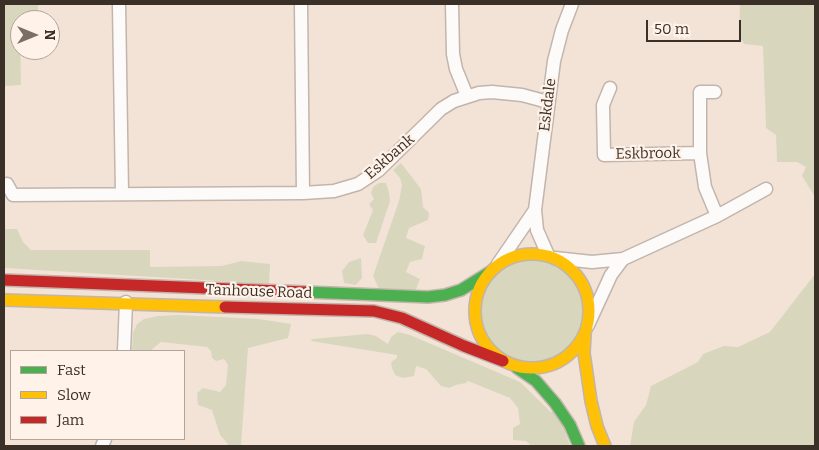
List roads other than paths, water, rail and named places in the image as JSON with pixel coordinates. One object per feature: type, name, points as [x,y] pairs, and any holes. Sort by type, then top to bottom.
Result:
[{"type":"street","points":[[119,4],[122,193]]},
{"type":"street","points":[[301,4],[303,193]]},
{"type":"street","points":[[452,4],[453,54],[456,69],[467,96]]},
{"type":"street","name":"Eskdale","points":[[551,257],[538,230],[535,210],[548,102],[558,45],[572,4]]},
{"type":"street","name":"Eskbrook","points":[[610,88],[603,106],[604,155],[700,153]]},
{"type":"street","name":"Eskbank","points":[[7,184],[13,195],[303,193],[346,189],[358,184],[379,170],[441,110],[467,96],[507,92],[548,102]]},
{"type":"street","name":"Eskbrook","points":[[715,92],[700,92],[700,153],[705,187],[717,216]]},
{"type":"street","points":[[623,259],[608,281],[586,330],[574,350],[560,361],[537,368],[525,368],[508,363],[492,352],[482,340],[477,327],[475,312],[476,298],[481,284],[494,268],[517,255],[538,254],[592,262],[623,259],[717,216],[766,189]]},
{"type":"street","name":"Eskdale","points":[[494,268],[535,210]]},
{"type":"street","points":[[551,257],[566,265],[576,274],[584,285],[588,298],[590,312],[584,353],[591,401],[597,426],[605,446]]},
{"type":"street","name":"Tanhouse Road","points":[[4,280],[428,297],[445,296],[461,290],[494,268]]},
{"type":"street","name":"Tanhouse Road","points":[[4,300],[126,302],[374,311],[402,318],[464,346],[508,363],[536,381],[555,403],[570,425],[579,446]]},
{"type":"street","points":[[124,350],[126,302]]}]
